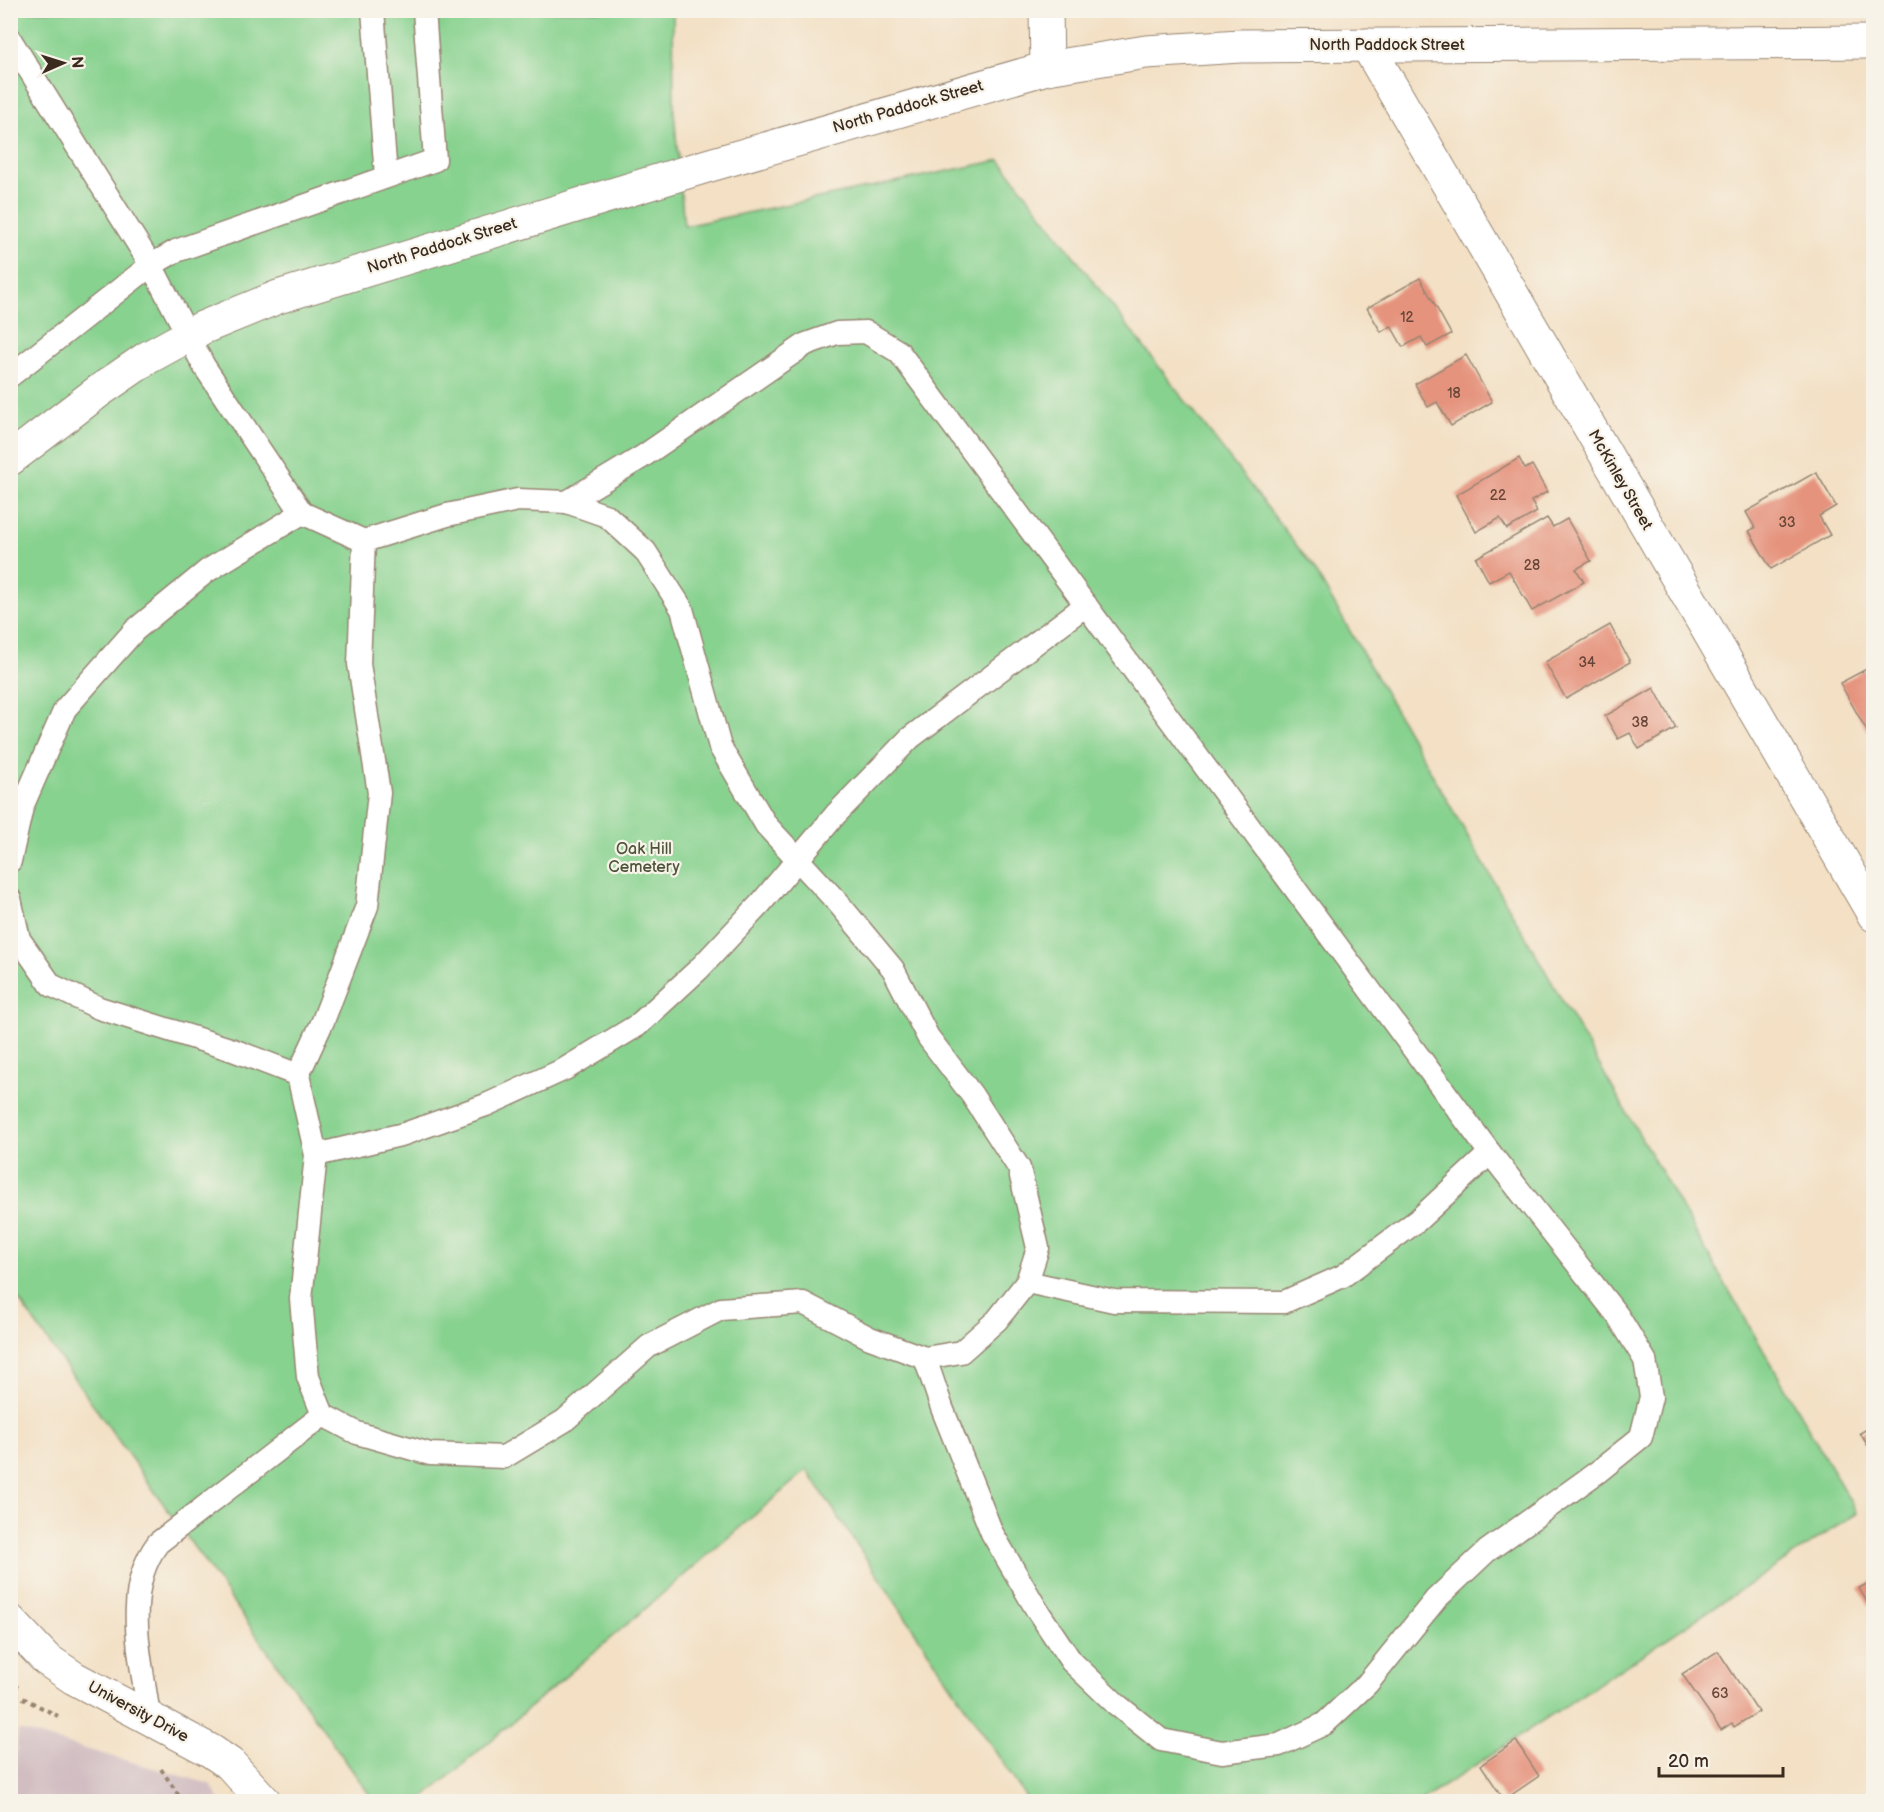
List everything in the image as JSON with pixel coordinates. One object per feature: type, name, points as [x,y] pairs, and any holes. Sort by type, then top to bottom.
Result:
[{"type":"street","points":[[1046,10],[1047,68]]},
{"type":"street","name":"North Paddock Street","points":[[10,459],[107,385],[188,335],[245,309],[312,285],[710,165],[1047,68],[1099,58],[1177,50],[1367,45],[1874,42]]},
{"type":"street","name":"McKinley Street","points":[[1367,45],[1874,915]]},
{"type":"street","name":"University Drive","points":[[10,1622],[46,1659],[75,1678],[211,1751],[230,1764],[265,1802]]},
{"type":"lane","points":[[373,10],[386,176]]},
{"type":"lane","points":[[10,376],[151,265],[176,251],[435,160],[424,10]]},
{"type":"lane","points":[[10,39],[151,265],[204,366],[302,513],[364,541],[447,515],[518,500],[567,502],[607,516],[645,550],[682,609],[720,747],[766,825],[839,904],[893,969],[928,1037],[972,1095],[1019,1168],[1038,1248],[1028,1282],[997,1320],[961,1352],[925,1358],[870,1338],[803,1303],[721,1309],[650,1346],[564,1421],[504,1456],[430,1454],[357,1433],[323,1415],[308,1377],[301,1299],[316,1155],[298,1075],[323,1021],[367,906],[379,793],[359,664],[364,541]]},
{"type":"lane","points":[[567,502],[642,457],[806,344],[837,333],[866,332],[899,352],[1490,1153],[1618,1316],[1645,1360],[1651,1397],[1641,1437],[1599,1472],[1487,1551],[1436,1599],[1367,1684],[1324,1724],[1279,1745],[1222,1752],[1161,1740],[1116,1704],[1071,1661],[1037,1610],[992,1533],[942,1408],[925,1358]]},
{"type":"lane","points":[[10,861],[22,807],[65,709],[135,630],[207,571],[302,513]]},
{"type":"lane","points":[[316,1155],[404,1134],[486,1105],[565,1070],[629,1030],[699,969],[836,814],[910,738],[1086,605]]},
{"type":"lane","points":[[10,899],[19,939],[51,985],[99,1008],[233,1050],[298,1075]]},
{"type":"lane","points":[[1028,1282],[1114,1301],[1284,1302],[1343,1276],[1418,1220],[1490,1153]]},
{"type":"lane","points":[[149,1717],[137,1615],[140,1574],[147,1557],[158,1543],[323,1415]]},
{"type":"path","points":[[21,1675],[15,1694],[67,1721]]},
{"type":"path","points":[[150,1763],[161,1769],[183,1802]]},
{"type":"shaded area","points":[[18,1730],[210,1784],[221,1801],[12,1801]]},
{"type":"green space","name":"Oak Hill Cemetery","points":[[10,11],[673,11],[674,112],[684,226],[1000,160],[1313,567],[1857,1513],[1421,1801],[1029,1802],[807,1470],[420,1801],[374,1801],[11,1289]]},
{"type":"building","points":[[1420,278],[1451,334],[1427,347],[1421,337],[1403,347],[1391,326],[1381,332],[1367,308]]},
{"type":"building","points":[[1466,355],[1492,402],[1451,426],[1437,402],[1428,407],[1415,384]]},
{"type":"building","points":[[1519,458],[1525,469],[1532,465],[1547,492],[1531,501],[1537,512],[1507,529],[1500,518],[1476,532],[1456,495]]},
{"type":"building","points":[[1816,472],[1836,506],[1819,516],[1830,535],[1771,569],[1749,531],[1755,528],[1746,512]]},
{"type":"building","points":[[1547,518],[1553,527],[1567,519],[1591,561],[1576,569],[1584,582],[1532,611],[1509,571],[1489,582],[1476,558]]},
{"type":"building","points":[[1610,625],[1630,662],[1566,699],[1545,662]]},
{"type":"building","points":[[1874,665],[1874,727],[1867,731],[1840,683]]},
{"type":"building","points":[[1654,688],[1676,728],[1639,749],[1630,733],[1618,739],[1605,716]]},
{"type":"building","points":[[1874,1425],[1874,1456],[1860,1433]]},
{"type":"building","points":[[1874,1580],[1874,1614],[1859,1588]]},
{"type":"building","points":[[1718,1651],[1758,1712],[1734,1727],[1732,1723],[1721,1730],[1682,1674]]},
{"type":"building","points":[[1516,1741],[1539,1776],[1504,1800],[1481,1765]]}]
